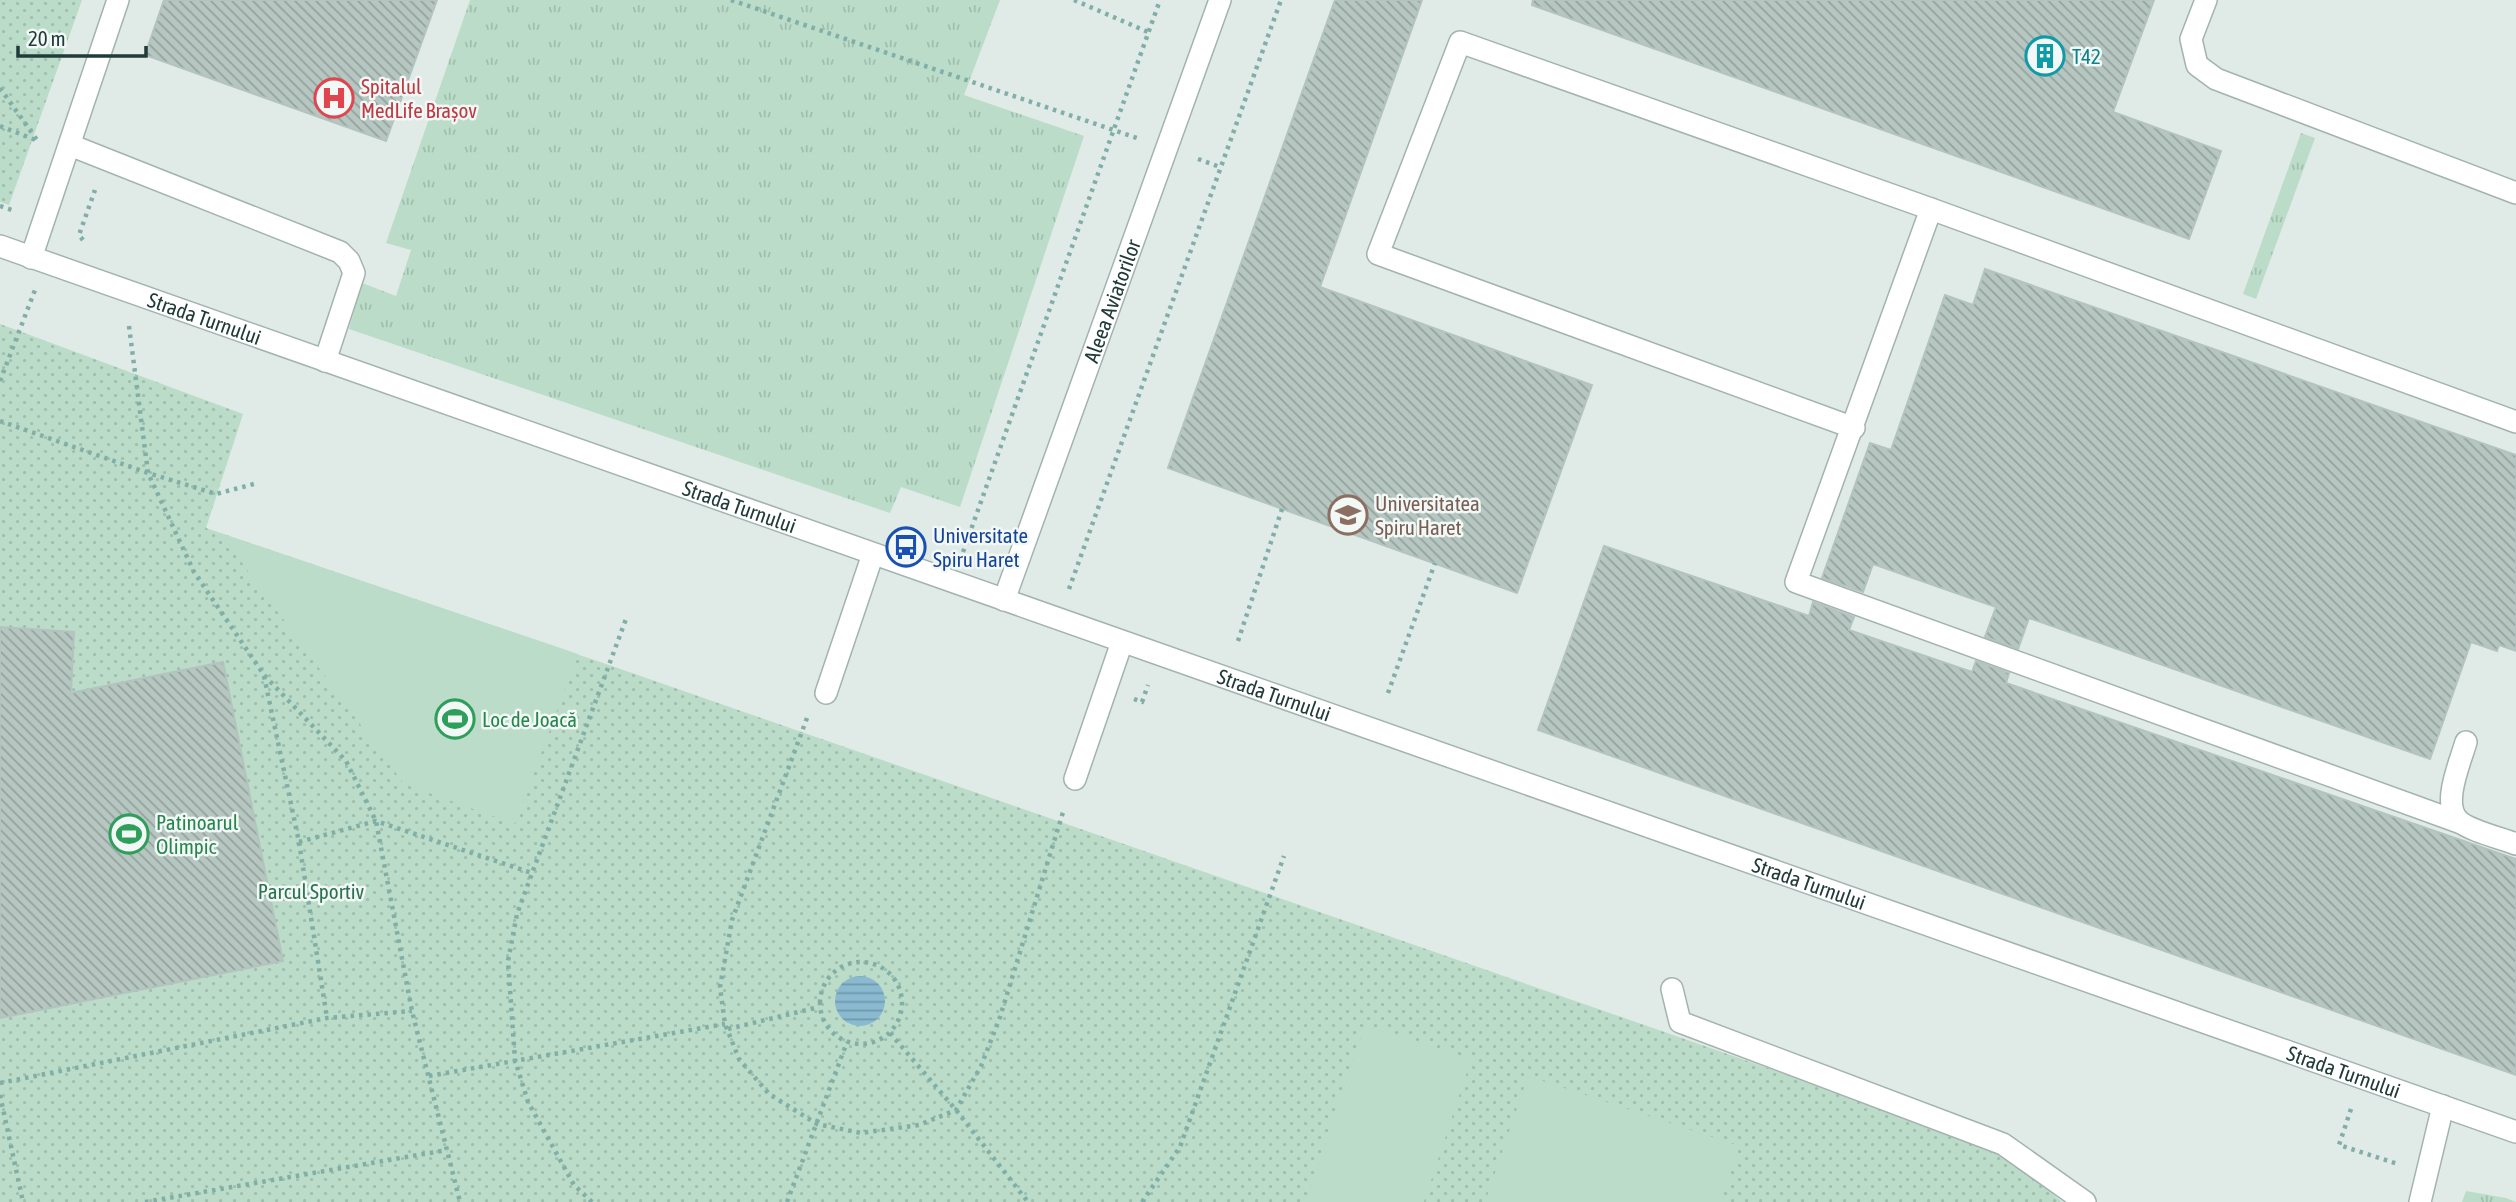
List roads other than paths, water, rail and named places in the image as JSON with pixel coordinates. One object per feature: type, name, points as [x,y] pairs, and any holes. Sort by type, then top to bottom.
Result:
[{"type":"street","points":[[38,261],[70,145],[118,0]]},
{"type":"street","name":"Aleea Aviatorilor","points":[[1004,600],[1220,0]]},
{"type":"street","points":[[2206,0],[2191,39],[2197,65],[2216,79],[2516,193]]},
{"type":"street","points":[[1854,428],[1378,254],[1460,42],[1931,209],[2516,422]]},
{"type":"street","points":[[70,145],[340,252],[349,261],[354,273],[325,361]]},
{"type":"street","points":[[1931,209],[1854,428],[1796,582],[2516,844]]},
{"type":"street","name":"Strada Turnului","points":[[0,246],[2516,1132]]},
{"type":"street","points":[[826,693],[873,554]]},
{"type":"street","points":[[1075,779],[1122,642]]},
{"type":"street","points":[[2461,823],[2453,814],[2450,801],[2466,742]]},
{"type":"street","points":[[1672,989],[1680,1022],[2003,1144],[2085,1202]]},
{"type":"street","points":[[2420,1202],[2443,1106]]},
{"type":"water","points":[[860,976],[878,983],[885,1001],[878,1019],[860,1026],[842,1019],[835,1001],[842,983]]},
{"type":"place","name":"T42","points":[[2045,56]]},
{"type":"place","name":"Spitalul MedLife Brașov","points":[[334,98]]},
{"type":"place","name":"Universitatea Spiru Haret","points":[[1348,515]]},
{"type":"place","name":"Universitate Spiru Haret","points":[[906,547]]},
{"type":"place","name":"Loc de Joacă","points":[[455,719]]},
{"type":"place","name":"Patinoarul Olimpic","points":[[129,834]]},
{"type":"park label","name":"Parcul Sportiv","points":[[311,891]]}]
